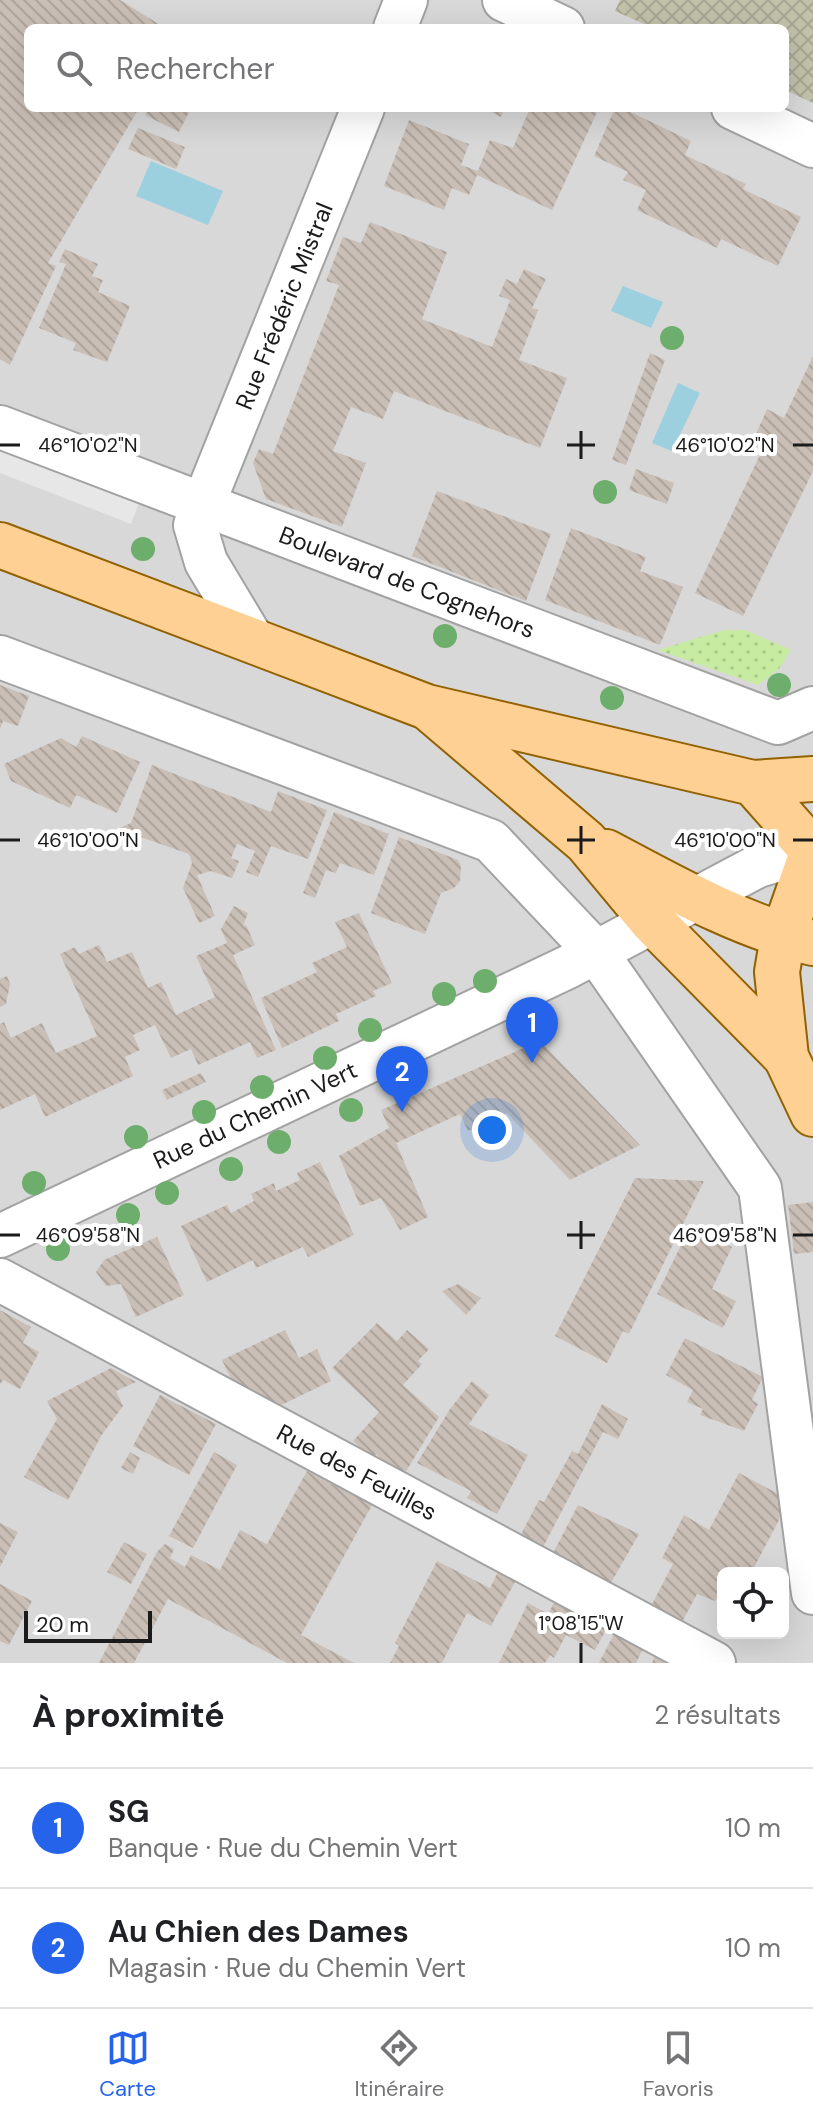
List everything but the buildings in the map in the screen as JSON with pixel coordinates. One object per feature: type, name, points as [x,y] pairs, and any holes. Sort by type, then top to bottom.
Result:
[{"type":"main road","points":[[0,545],[427,707],[753,783],[813,779]]},
{"type":"main road","points":[[427,707],[586,842],[651,920],[786,1057],[813,1114]]},
{"type":"main road","points":[[753,783],[813,850],[798,939],[777,972],[786,1057]]},
{"type":"main road","points":[[586,842],[693,898],[798,939]]},
{"type":"street","points":[[397,24],[406,0]]},
{"type":"street","points":[[504,0],[555,24]]},
{"type":"street","name":"Rue Frédéric Mistral","points":[[254,642],[206,562],[195,525],[361,112]]},
{"type":"street","points":[[741,112],[813,146]]},
{"type":"street","name":"Boulevard de Cognehors","points":[[0,427],[778,723],[813,708]]},
{"type":"street","points":[[0,657],[491,841],[596,952],[760,1188],[813,1593]]},
{"type":"street","name":"Rue du Chemin Vert","points":[[0,1236],[596,952],[651,920],[758,866],[813,850]]},
{"type":"street","name":"Rue des Feuilles","points":[[0,1280],[714,1663]]},
{"type":"shaded area","points":[[0,0],[813,0],[813,1663],[0,1663]]},
{"type":"shaded area","points":[[620,0],[813,0],[813,103],[789,92],[789,24],[644,24],[615,11]]},
{"type":"shaded area","points":[[0,441],[142,495],[131,524],[0,473]]},
{"type":"green space","points":[[724,630],[745,630],[791,650],[779,669],[758,685],[658,650]]},
{"type":"water","points":[[151,161],[223,191],[208,225],[136,196]]},
{"type":"water","points":[[623,286],[663,302],[651,328],[611,311]]},
{"type":"water","points":[[678,383],[700,393],[672,451],[652,443]]},
{"type":"place","name":"SG","points":[[532,1063]]},
{"type":"place","name":"Au Chien des Dames","points":[[402,1112]]}]
